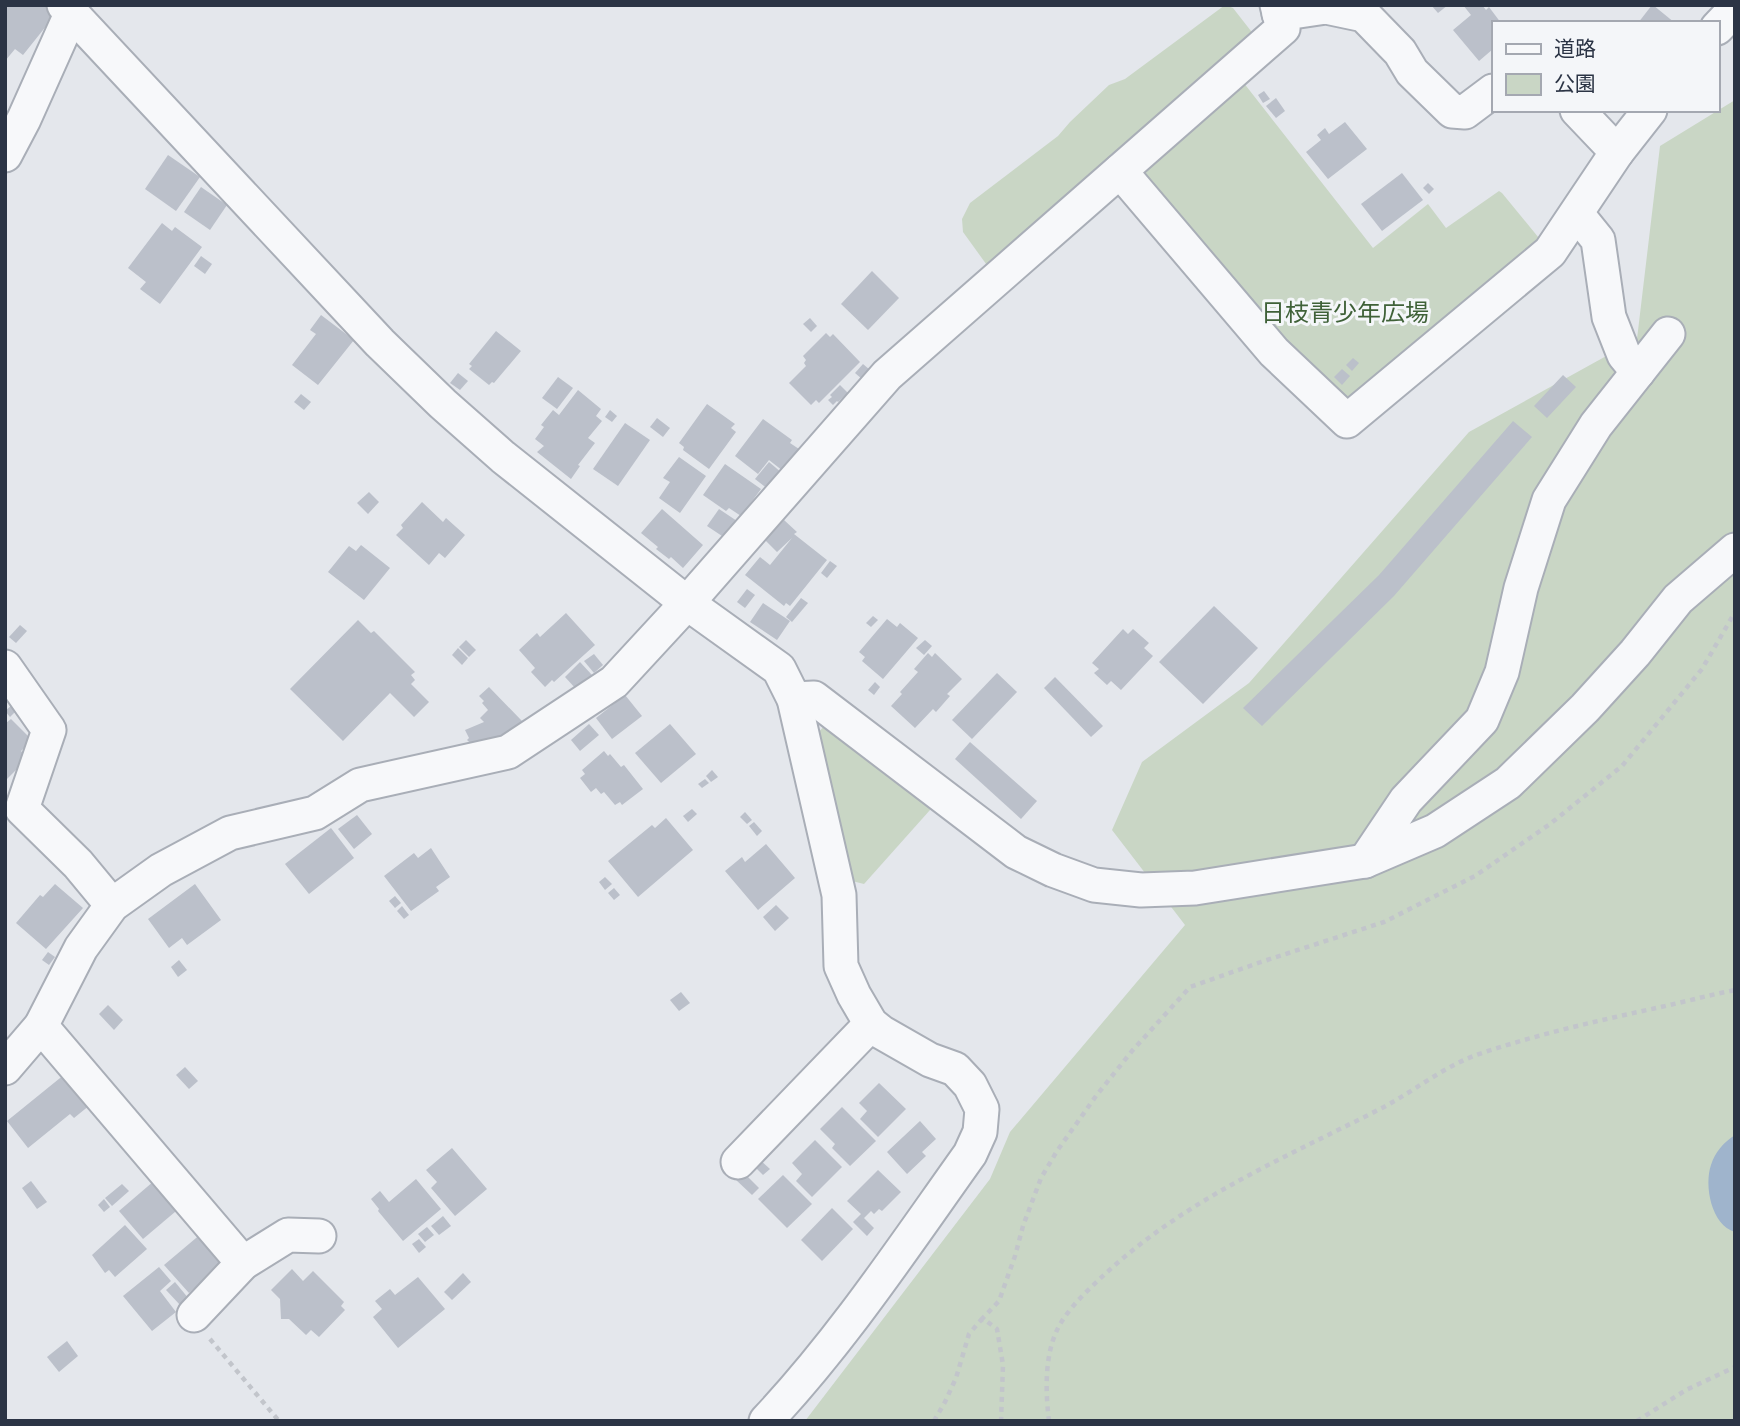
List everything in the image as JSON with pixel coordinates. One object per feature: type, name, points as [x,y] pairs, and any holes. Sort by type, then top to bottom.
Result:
[{"type":"street","points":[[5,1068],[40,1026],[81,948],[112,905],[162,870],[230,833],[315,813],[360,785],[508,752],[614,682],[887,375],[1283,27],[1278,9],[1326,7],[1364,15],[1400,52],[1412,72],[1452,111],[1465,112],[1492,92]]},
{"type":"street","points":[[1719,26],[1735,9]]},
{"type":"street","points":[[5,155],[24,120],[67,10],[380,343],[443,404],[503,457],[687,603],[779,669],[794,699],[839,895],[841,966],[854,995],[871,1024],[881,1032],[929,1060],[955,1069],[970,1084],[982,1108],[980,1132],[970,1154],[855,1315],[802,1383],[766,1421]]},
{"type":"street","points":[[1579,112],[1617,152]]},
{"type":"street","points":[[1120,171],[1274,352],[1347,421],[1550,253],[1617,152],[1648,112]]},
{"type":"street","points":[[1577,214],[1598,240],[1609,317],[1624,355],[1638,372]]},
{"type":"street","points":[[1365,861],[1406,800],[1482,720],[1502,671],[1521,588],[1549,500],[1597,425],[1668,334]]},
{"type":"street","points":[[794,699],[814,698],[1016,852],[1053,870],[1094,885],[1141,890],[1195,888],[1365,861],[1435,831],[1508,783],[1585,708],[1635,653],[1678,598],[1735,550]]},
{"type":"street","points":[[5,667],[49,730],[22,809],[78,864],[112,905]]},
{"type":"street","points":[[738,1162],[871,1024]]},
{"type":"street","points":[[40,1026],[243,1264]]},
{"type":"street","points":[[194,1315],[243,1264],[288,1235],[320,1236]]},
{"type":"path","points":[[934,1421],[956,1378],[969,1334],[999,1301],[1041,1178],[1096,1096],[1189,988],[1384,922],[1475,876],[1539,832],[1622,766],[1702,669],[1735,612]]},
{"type":"path","points":[[1049,1421],[1046,1392],[1048,1366],[1053,1342],[1063,1318],[1088,1290],[1125,1256],[1156,1231],[1193,1207],[1243,1177],[1382,1108],[1447,1069],[1480,1054],[1614,1017],[1735,990]]},
{"type":"path","points":[[194,1315],[202,1329],[279,1421]]},
{"type":"path","points":[[981,1320],[997,1329],[1003,1365],[1001,1421]]},
{"type":"path","points":[[1637,1421],[1686,1390],[1735,1367]]},
{"type":"green space","points":[[1225,5],[1233,8],[1258,40],[989,268],[963,232],[962,219],[970,203],[1058,136],[1109,85],[1125,79]]},
{"type":"green space","name":"日枝青少年広場","points":[[1243,82],[1373,248],[1428,204],[1446,228],[1499,191],[1543,243],[1349,404],[1283,351],[1139,168]]},
{"type":"green space","points":[[1735,100],[1735,1421],[805,1421],[990,1179],[1010,1132],[1185,925],[1112,830],[1142,762],[1249,683],[1469,432],[1637,339],[1660,146]]},
{"type":"green space","points":[[829,721],[930,799],[930,810],[864,884],[848,880],[814,737]]},
{"type":"water","points":[[1735,1135],[1735,1232],[1727,1228],[1715,1213],[1708,1183],[1715,1156]]},
{"type":"building","points":[[5,5],[48,5],[46,7],[55,15],[23,55],[15,49],[5,61]]},
{"type":"building","points":[[1431,5],[1448,5],[1438,13]]},
{"type":"building","points":[[1463,5],[1482,5],[1486,10],[1489,7],[1500,21],[1492,21],[1492,50],[1479,61],[1453,30],[1471,15]]},
{"type":"building","points":[[1653,5],[1673,21],[1640,21]]},
{"type":"building","points":[[1264,91],[1270,99],[1263,103],[1258,95]]},
{"type":"building","points":[[1276,98],[1285,111],[1276,118],[1266,106]]},
{"type":"building","points":[[1345,122],[1367,149],[1328,179],[1306,152],[1321,140],[1317,135],[1325,128],[1329,134]]},
{"type":"building","points":[[168,155],[200,177],[176,211],[145,189]]},
{"type":"building","points":[[1402,173],[1423,200],[1382,231],[1361,204]]},
{"type":"building","points":[[1428,183],[1434,189],[1429,194],[1423,188]]},
{"type":"building","points":[[201,187],[227,205],[210,230],[184,212]]},
{"type":"building","points":[[162,223],[172,231],[175,227],[202,247],[160,304],[140,289],[146,282],[128,268]]},
{"type":"building","points":[[201,256],[212,264],[205,274],[194,266]]},
{"type":"building","points":[[872,271],[899,298],[868,330],[841,304]]},
{"type":"building","points":[[321,315],[354,340],[318,385],[292,365],[316,334],[310,330]]},
{"type":"building","points":[[810,318],[817,326],[811,332],[803,324]]},
{"type":"building","points":[[496,331],[521,351],[494,383],[489,385],[469,369],[472,366],[469,364]]},
{"type":"building","points":[[826,333],[830,337],[833,334],[860,362],[819,403],[816,400],[811,405],[789,383],[806,366],[803,356]]},
{"type":"building","points":[[1353,358],[1359,363],[1352,371],[1346,365]]},
{"type":"building","points":[[863,364],[870,370],[862,379],[855,373]]},
{"type":"building","points":[[1342,369],[1350,376],[1342,385],[1334,377]]},
{"type":"building","points":[[458,373],[468,381],[460,390],[450,383]]},
{"type":"building","points":[[1563,375],[1576,387],[1547,418],[1534,406]]},
{"type":"building","points":[[558,377],[573,388],[557,409],[542,398]]},
{"type":"building","points":[[840,385],[848,393],[833,405],[828,400]]},
{"type":"building","points":[[578,390],[601,409],[596,416],[602,421],[588,438],[595,443],[571,479],[537,452],[544,446],[535,439],[544,427],[541,425],[553,410],[559,415]]},
{"type":"building","points":[[301,394],[311,402],[304,410],[294,402]]},
{"type":"building","points":[[707,404],[735,424],[731,428],[736,432],[709,469],[683,450],[684,447],[679,443]]},
{"type":"building","points":[[610,410],[617,416],[612,422],[605,417]]},
{"type":"building","points":[[657,418],[670,428],[663,437],[650,427]]},
{"type":"building","points":[[763,419],[792,440],[790,443],[799,449],[783,471],[769,460],[758,474],[735,456]]},
{"type":"building","points":[[1513,421],[1532,437],[1394,596],[1262,726],[1243,708],[1379,575]]},
{"type":"building","points":[[625,423],[650,440],[618,486],[593,469]]},
{"type":"building","points":[[679,457],[706,476],[680,513],[659,498],[670,482],[663,478]]},
{"type":"building","points":[[769,462],[782,473],[768,489],[755,479]]},
{"type":"building","points":[[725,464],[761,489],[741,516],[729,508],[726,511],[703,495]]},
{"type":"building","points":[[369,492],[379,502],[368,514],[357,503]]},
{"type":"building","points":[[422,502],[443,522],[446,518],[465,535],[445,558],[439,553],[429,565],[396,535],[403,528],[401,525]]},
{"type":"building","points":[[662,509],[703,545],[683,568],[656,549],[658,547],[641,533]]},
{"type":"building","points":[[719,509],[737,521],[725,538],[707,526]]},
{"type":"building","points":[[784,520],[797,532],[794,534],[827,560],[790,606],[786,603],[784,606],[745,575],[760,557],[770,565],[792,538],[777,552],[765,540]]},
{"type":"building","points":[[361,545],[390,568],[364,600],[328,572],[349,546],[356,551]]},
{"type":"building","points":[[830,561],[837,566],[827,578],[821,573]]},
{"type":"building","points":[[747,589],[755,595],[745,608],[737,602]]},
{"type":"building","points":[[801,598],[808,603],[792,622],[786,617]]},
{"type":"building","points":[[763,603],[790,621],[777,640],[750,622]]},
{"type":"building","points":[[1214,606],[1258,648],[1203,704],[1159,662]]},
{"type":"building","points":[[566,613],[595,645],[545,687],[531,672],[535,668],[519,650],[537,633],[540,637]]},
{"type":"building","points":[[873,616],[878,620],[871,627],[866,623]]},
{"type":"building","points":[[887,619],[897,627],[900,623],[918,638],[883,679],[862,661],[865,657],[859,652]]},
{"type":"building","points":[[358,620],[371,633],[374,631],[415,672],[411,675],[415,680],[411,684],[429,702],[414,717],[390,693],[343,741],[290,689]]},
{"type":"building","points":[[20,625],[27,631],[16,643],[9,637]]},
{"type":"building","points":[[1123,629],[1128,634],[1133,629],[1149,643],[1144,648],[1153,656],[1121,690],[1111,681],[1107,685],[1094,673],[1099,669],[1092,663]]},
{"type":"building","points":[[466,640],[476,650],[469,657],[459,647]]},
{"type":"building","points":[[925,640],[932,646],[924,655],[916,648]]},
{"type":"building","points":[[458,648],[468,658],[462,665],[452,655]]},
{"type":"building","points":[[928,653],[932,657],[935,653],[962,679],[947,694],[950,696],[936,712],[933,709],[915,728],[891,706],[918,672],[914,669]]},
{"type":"building","points":[[594,654],[603,665],[594,673],[584,661]]},
{"type":"building","points":[[580,662],[592,675],[576,689],[565,677]]},
{"type":"building","points":[[997,673],[1017,692],[972,739],[952,720]]},
{"type":"building","points":[[1055,677],[1103,726],[1091,737],[1044,688]]},
{"type":"building","points":[[875,682],[880,687],[874,695],[868,690]]},
{"type":"building","points":[[489,687],[522,721],[513,729],[475,747],[467,740],[469,738],[465,730],[484,722],[480,718],[488,710],[479,696]]},
{"type":"building","points":[[625,695],[642,716],[612,739],[596,718]]},
{"type":"building","points":[[12,705],[17,710],[10,717],[5,711]]},
{"type":"building","points":[[11,719],[32,740],[21,751],[28,758],[5,781],[5,722]]},
{"type":"building","points":[[589,724],[599,735],[580,751],[571,740]]},
{"type":"building","points":[[670,724],[696,754],[661,783],[635,753]]},
{"type":"building","points":[[970,742],[1037,801],[1021,819],[955,759]]},
{"type":"building","points":[[604,751],[621,767],[624,765],[643,789],[622,805],[620,802],[615,805],[604,792],[601,794],[596,788],[591,792],[580,778],[585,774],[582,770]]},
{"type":"building","points":[[712,770],[718,777],[711,782],[706,776]]},
{"type":"building","points":[[705,779],[709,783],[702,788],[698,784]]},
{"type":"building","points":[[692,809],[697,814],[688,822],[683,816]]},
{"type":"building","points":[[745,812],[752,820],[747,824],[740,817]]},
{"type":"building","points":[[357,815],[372,834],[354,849],[338,829]]},
{"type":"building","points":[[666,818],[693,850],[638,897],[608,861],[652,825],[655,828]]},
{"type":"building","points":[[754,822],[762,831],[757,836],[749,826]]},
{"type":"building","points":[[331,828],[354,858],[309,894],[285,864]]},
{"type":"building","points":[[766,844],[795,878],[758,910],[725,871],[742,857],[745,862]]},
{"type":"building","points":[[431,848],[450,877],[436,887],[439,891],[411,911],[384,876],[414,853],[418,858]]},
{"type":"building","points":[[605,877],[612,884],[605,890],[599,882]]},
{"type":"building","points":[[55,884],[83,908],[46,949],[16,923],[40,895],[43,897]]},
{"type":"building","points":[[195,884],[221,920],[187,945],[182,938],[169,948],[148,919]]},
{"type":"building","points":[[614,888],[620,895],[614,900],[608,893]]},
{"type":"building","points":[[395,896],[401,903],[395,908],[389,901]]},
{"type":"building","points":[[776,905],[789,918],[775,931],[763,917]]},
{"type":"building","points":[[402,906],[409,915],[404,919],[397,911]]},
{"type":"building","points":[[48,952],[55,957],[49,965],[42,960]]},
{"type":"building","points":[[179,960],[187,970],[178,977],[171,967]]},
{"type":"building","points":[[681,992],[690,1003],[679,1011],[670,1000]]},
{"type":"building","points":[[108,1005],[123,1020],[114,1030],[99,1014]]},
{"type":"building","points":[[185,1067],[198,1081],[189,1089],[176,1075]]},
{"type":"building","points":[[65,1074],[90,1105],[74,1118],[70,1114],[28,1148],[7,1121]]},
{"type":"building","points":[[879,1083],[906,1109],[878,1137],[860,1119],[867,1111],[859,1103]]},
{"type":"building","points":[[842,1107],[876,1141],[850,1166],[832,1148],[835,1144],[820,1129]]},
{"type":"building","points":[[920,1121],[936,1139],[922,1152],[926,1156],[907,1174],[887,1152]]},
{"type":"building","points":[[815,1140],[842,1167],[812,1197],[796,1181],[802,1174],[792,1163]]},
{"type":"building","points":[[452,1148],[487,1189],[455,1216],[431,1188],[437,1182],[426,1170]]},
{"type":"building","points":[[759,1159],[770,1169],[763,1175],[753,1165]]},
{"type":"building","points":[[878,1170],[901,1192],[882,1211],[879,1209],[874,1214],[871,1211],[864,1218],[874,1228],[867,1236],[853,1222],[861,1214],[847,1201]]},
{"type":"building","points":[[743,1172],[759,1188],[752,1195],[735,1179]]},
{"type":"building","points":[[783,1175],[812,1204],[787,1228],[758,1199]]},
{"type":"building","points":[[416,1179],[441,1209],[403,1241],[371,1199],[380,1191],[389,1202]]},
{"type":"building","points":[[31,1181],[47,1202],[37,1209],[22,1188]]},
{"type":"building","points":[[154,1181],[182,1206],[143,1239],[119,1211]]},
{"type":"building","points":[[122,1184],[129,1191],[112,1206],[105,1198]]},
{"type":"building","points":[[104,1199],[110,1207],[104,1212],[98,1205]]},
{"type":"building","points":[[832,1208],[853,1229],[822,1261],[801,1240]]},
{"type":"building","points":[[443,1216],[451,1226],[439,1235],[431,1226]]},
{"type":"building","points":[[125,1225],[147,1249],[115,1277],[109,1270],[105,1273],[92,1255]]},
{"type":"building","points":[[427,1227],[434,1235],[425,1242],[418,1234]]},
{"type":"building","points":[[202,1233],[226,1261],[189,1293],[164,1265]]},
{"type":"building","points":[[419,1239],[426,1247],[419,1253],[412,1244]]},
{"type":"building","points":[[159,1267],[171,1281],[160,1291],[176,1312],[152,1331],[123,1296]]},
{"type":"building","points":[[292,1269],[303,1281],[313,1271],[344,1302],[341,1306],[345,1310],[319,1337],[311,1330],[306,1335],[289,1319],[281,1319],[280,1299],[271,1290]]},
{"type":"building","points":[[463,1273],[471,1282],[452,1300],[444,1292]]},
{"type":"building","points":[[418,1277],[445,1309],[398,1348],[373,1317],[382,1309],[375,1301],[390,1289],[395,1295]]},
{"type":"building","points":[[175,1282],[189,1299],[181,1306],[166,1290]]},
{"type":"building","points":[[67,1341],[78,1356],[59,1372],[47,1357]]}]
